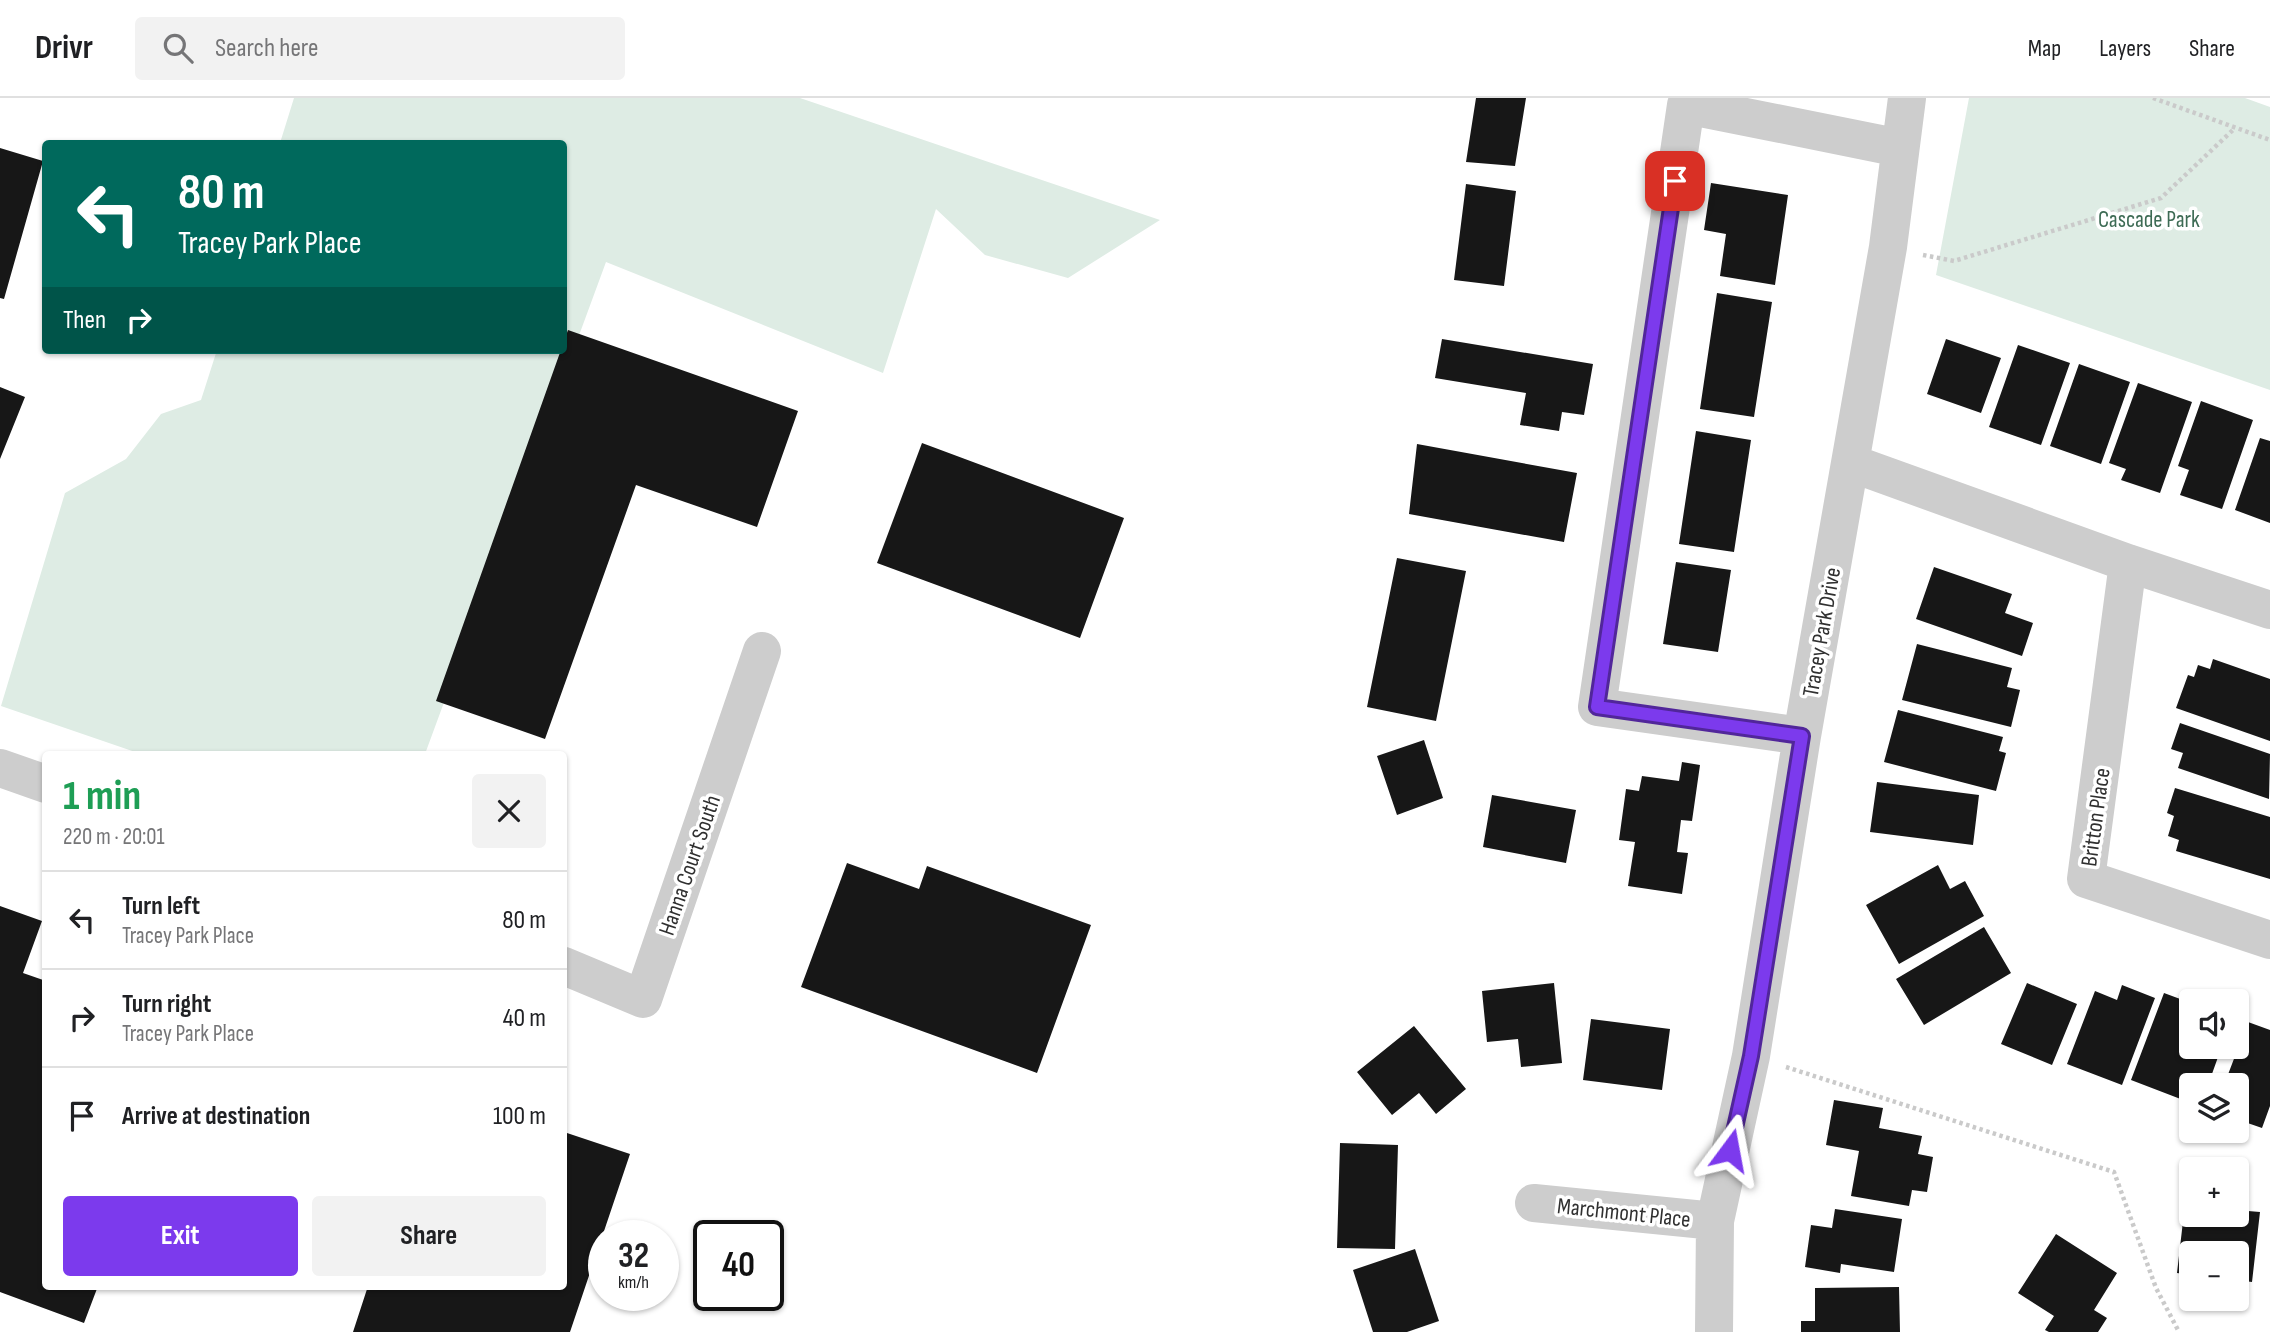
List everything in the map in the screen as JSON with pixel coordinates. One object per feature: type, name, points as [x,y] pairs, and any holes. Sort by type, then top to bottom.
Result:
[{"type":"street","name":"Tracey Park Drive","points":[[1714,1332],[1715,1221],[1751,1056],[1802,736],[1888,247],[1907,98]]},
{"type":"street","points":[[1802,736],[1597,707],[1686,105],[1900,148]]},
{"type":"street","points":[[1852,463],[2129,563],[2270,610]]},
{"type":"street","name":"Britton Place","points":[[2129,563],[2086,879],[2270,940]]},
{"type":"street","name":"Hanna Court South","points":[[567,967],[643,999],[762,651]]},
{"type":"street","points":[[0,768],[42,783]]},
{"type":"street","name":"Marchmont Place","points":[[1534,1203],[1715,1221]]},
{"type":"path","points":[[2153,98],[2270,140]]},
{"type":"path","points":[[1888,247],[1954,261],[2161,198],[2235,128]]},
{"type":"path","points":[[1751,1056],[2114,1172],[2156,1288],[2179,1332]]},
{"type":"green space","points":[[294,98],[800,98],[1160,220],[1068,278],[985,255],[936,209],[883,373],[606,262],[426,751],[132,751],[1,706],[65,493],[126,459],[161,414],[201,400],[216,354],[567,354],[567,140],[281,140]]},
{"type":"green space","name":"Cascade Park","points":[[1969,98],[2245,98],[2270,107],[2270,390],[1936,275]]},
{"type":"building","points":[[1476,98],[1526,98],[1515,166],[1466,162]]},
{"type":"building","points":[[0,148],[42,161],[42,165],[4,299],[0,298]]},
{"type":"building","points":[[1711,183],[1788,195],[1775,285],[1720,276],[1726,234],[1704,230]]},
{"type":"building","points":[[1466,184],[1516,191],[1504,286],[1454,280]]},
{"type":"building","points":[[1717,293],[1772,302],[1754,417],[1700,409]]},
{"type":"building","points":[[568,330],[798,411],[757,527],[636,485],[545,739],[436,701],[559,354],[567,354]]},
{"type":"building","points":[[1442,339],[1593,364],[1584,415],[1562,412],[1559,431],[1520,425],[1526,393],[1435,378]]},
{"type":"building","points":[[1946,339],[2001,358],[1981,413],[1927,394]]},
{"type":"building","points":[[2018,345],[2070,363],[2041,445],[1989,427]]},
{"type":"building","points":[[2079,364],[2130,382],[2101,464],[2050,446]]},
{"type":"building","points":[[2138,383],[2192,402],[2160,493],[2121,480],[2126,469],[2109,463]]},
{"type":"building","points":[[0,387],[25,397],[0,459]]},
{"type":"building","points":[[2201,401],[2253,420],[2222,509],[2180,495],[2189,470],[2178,466]]},
{"type":"building","points":[[1696,431],[1751,440],[1734,552],[1679,544]]},
{"type":"building","points":[[2260,438],[2270,441],[2270,523],[2235,510]]},
{"type":"building","points":[[922,443],[1124,518],[1080,638],[877,563]]},
{"type":"building","points":[[1417,444],[1577,473],[1564,542],[1409,514]]},
{"type":"building","points":[[1397,558],[1466,571],[1436,721],[1367,707]]},
{"type":"building","points":[[1676,562],[1731,570],[1718,652],[1663,644]]},
{"type":"building","points":[[1934,567],[2012,594],[2005,613],[2033,623],[2022,656],[1916,619]]},
{"type":"building","points":[[1917,644],[2012,668],[2007,687],[2020,690],[2011,727],[1902,700]]},
{"type":"building","points":[[2213,659],[2270,679],[2270,741],[2176,708],[2188,675],[2194,677],[2198,665],[2210,669]]},
{"type":"building","points":[[1898,710],[2003,737],[1999,751],[2006,753],[1996,791],[1884,762]]},
{"type":"building","points":[[2180,723],[2270,754],[2269,799],[2178,768],[2183,753],[2171,749]]},
{"type":"building","points":[[1424,740],[1443,798],[1397,815],[1377,756]]},
{"type":"building","points":[[1682,762],[1700,765],[1692,821],[1681,820],[1677,852],[1688,853],[1682,894],[1628,886],[1635,842],[1619,840],[1626,789],[1639,791],[1642,776],[1679,781]]},
{"type":"building","points":[[1877,782],[1979,795],[1973,845],[1870,832]]},
{"type":"building","points":[[2175,788],[2270,817],[2270,879],[2176,851],[2179,840],[2168,836],[2174,816],[2167,813]]},
{"type":"building","points":[[1492,795],[1576,810],[1566,863],[1483,847]]},
{"type":"building","points":[[847,863],[919,889],[927,866],[1091,925],[1037,1073],[801,987]]},
{"type":"building","points":[[1938,865],[1950,889],[1965,881],[1984,916],[1899,964],[1866,905]]},
{"type":"building","points":[[0,906],[42,921],[23,973],[42,980],[42,1290],[96,1290],[84,1323],[0,1292]]},
{"type":"building","points":[[1984,927],[2011,973],[1924,1025],[1896,979]]},
{"type":"building","points":[[1554,983],[1562,1063],[1521,1067],[1518,1039],[1487,1042],[1482,991]]},
{"type":"building","points":[[2027,983],[2077,1004],[2052,1065],[2001,1044]]},
{"type":"building","points":[[2122,985],[2155,998],[2122,1085],[2067,1064],[2095,991],[2117,1000]]},
{"type":"building","points":[[2164,993],[2179,999],[2179,1059],[2217,1059],[2212,1073],[2179,1073],[2179,1098],[2131,1080]]},
{"type":"building","points":[[1591,1019],[1670,1029],[1662,1090],[1583,1080]]},
{"type":"building","points":[[2249,1022],[2270,1030],[2270,1106],[2262,1128],[2249,1124],[2249,1073],[2229,1073],[2234,1059],[2249,1059]]},
{"type":"building","points":[[1414,1026],[1466,1089],[1436,1114],[1419,1093],[1392,1115],[1357,1072]]},
{"type":"building","points":[[1834,1100],[1883,1108],[1879,1128],[1922,1136],[1918,1154],[1933,1157],[1927,1192],[1912,1190],[1909,1206],[1851,1196],[1859,1151],[1826,1145]]},
{"type":"building","points":[[567,1133],[630,1154],[608,1220],[588,1220],[588,1279],[570,1332],[353,1332],[367,1290],[567,1290]]},
{"type":"building","points":[[1340,1143],[1398,1145],[1395,1249],[1337,1248]]},
{"type":"building","points":[[1835,1209],[1902,1219],[1894,1272],[1841,1264],[1840,1273],[1805,1267],[1811,1225],[1832,1228]]},
{"type":"building","points":[[2249,1211],[2260,1212],[2252,1282],[2249,1282],[2249,1241],[2181,1241],[2182,1227],[2249,1227]]},
{"type":"building","points":[[2056,1234],[2117,1273],[2094,1310],[2107,1318],[2098,1332],[2049,1332],[2045,1330],[2054,1316],[2018,1293]]},
{"type":"building","points":[[1415,1249],[1439,1321],[1407,1332],[1373,1332],[1353,1270]]},
{"type":"building","points":[[1899,1287],[1900,1332],[1801,1332],[1801,1321],[1815,1321],[1815,1288]]},
{"type":"route","points":[[1675,181],[1597,707],[1802,736],[1751,1056],[1730,1150]]}]
